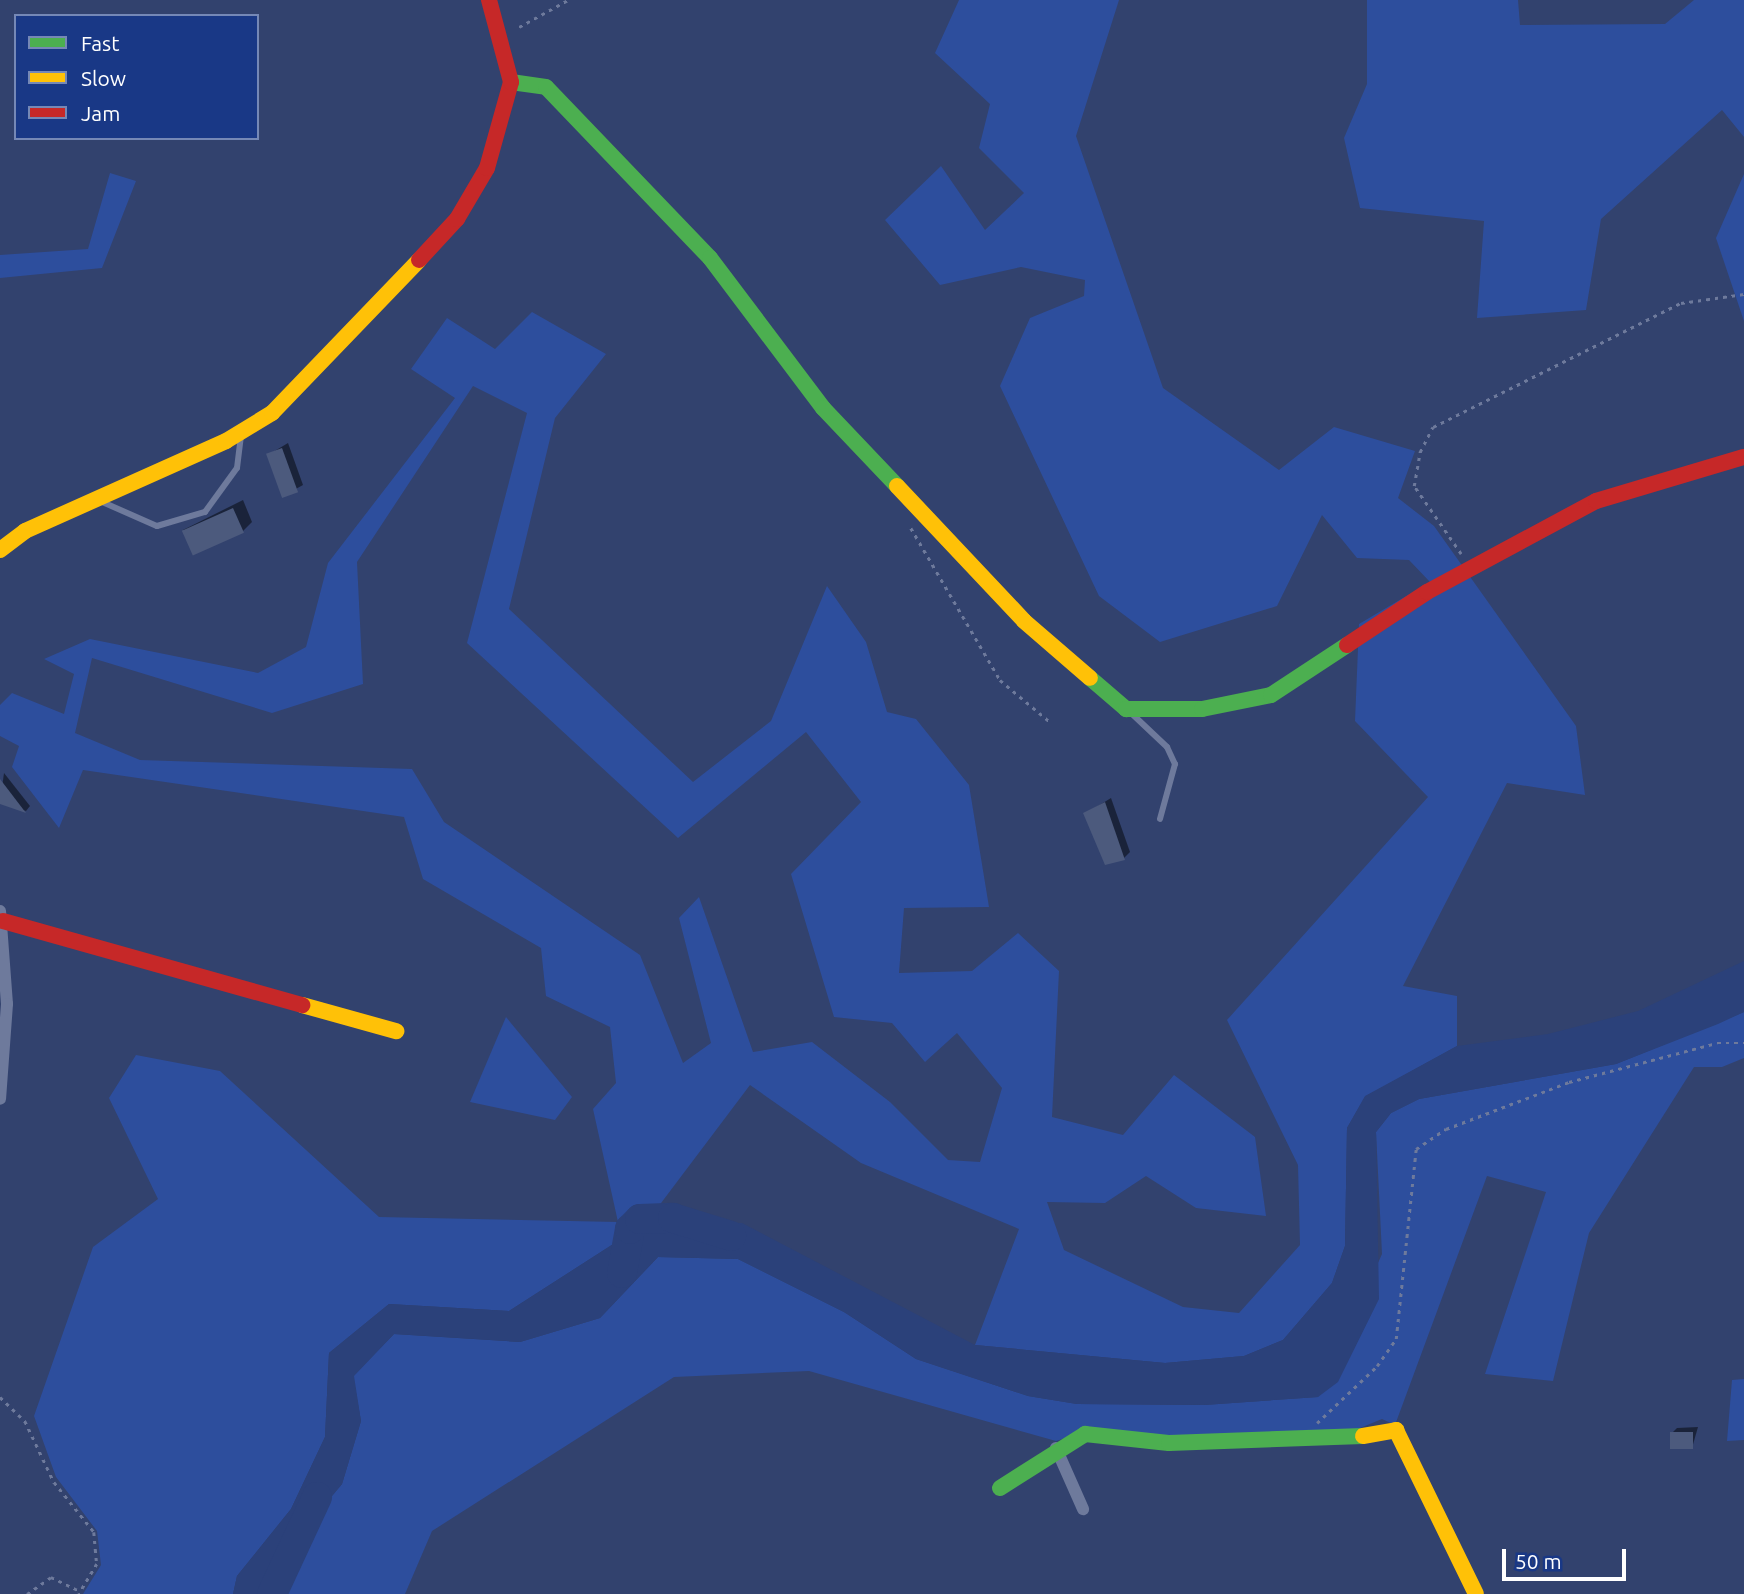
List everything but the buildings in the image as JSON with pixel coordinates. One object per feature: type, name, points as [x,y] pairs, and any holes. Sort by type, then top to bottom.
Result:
[{"type":"street","points":[[1,546],[241,432],[317,373],[457,219],[487,168],[511,82],[503,35],[489,0]]},
{"type":"street","points":[[511,82],[546,87],[710,258],[823,408],[1024,621],[1126,709],[1202,709],[1271,695],[1472,567],[1596,501],[1744,457]]},
{"type":"street","points":[[0,1099],[3,1004],[1,916],[396,1031]]},
{"type":"street","points":[[1000,1488],[1056,1448],[1095,1432],[1169,1443],[1299,1440],[1396,1430],[1476,1594]]},
{"type":"street","points":[[1056,1448],[1083,1509]]},
{"type":"lane","points":[[95,500],[157,526],[205,512],[237,468],[241,432]]},
{"type":"lane","points":[[1126,709],[1167,747],[1175,764],[1160,819]]},
{"type":"path","points":[[503,35],[568,0]]},
{"type":"path","points":[[1472,567],[1414,486],[1420,452],[1433,427],[1681,303],[1744,295]]},
{"type":"path","points":[[909,523],[1000,680],[1050,722]]},
{"type":"path","points":[[1299,1440],[1377,1366],[1396,1339],[1416,1149],[1446,1129],[1569,1082],[1717,1043],[1744,1043]]},
{"type":"path","points":[[0,1396],[25,1421],[54,1482],[94,1532],[97,1564],[79,1593],[51,1577],[27,1594]]},
{"type":"shaded area","points":[[959,0],[1119,0],[1076,136],[1163,388],[1279,470],[1334,427],[1415,451],[1398,498],[1434,526],[1576,726],[1585,795],[1507,783],[1403,986],[1457,996],[1457,1046],[1365,1097],[1347,1128],[1345,1246],[1332,1283],[1283,1340],[1244,1356],[1165,1363],[975,1345],[1019,1229],[861,1163],[750,1085],[646,1223],[509,1311],[389,1304],[329,1353],[325,1437],[291,1509],[237,1576],[233,1594],[83,1594],[101,1565],[97,1531],[56,1477],[34,1416],[93,1247],[158,1199],[109,1098],[136,1055],[220,1071],[379,1217],[618,1222],[593,1109],[616,1083],[610,1027],[546,996],[541,948],[423,879],[404,817],[83,770],[59,828],[12,767],[19,746],[0,736],[0,705],[12,693],[64,714],[74,674],[44,659],[90,639],[258,673],[306,647],[328,563],[455,398],[411,369],[447,318],[495,349],[532,312],[606,354],[555,418],[509,609],[693,782],[771,721],[827,586],[866,642],[887,712],[916,719],[969,785],[989,907],[904,908],[899,973],[972,971],[1018,933],[1059,971],[1052,1117],[1123,1135],[1174,1075],[1255,1137],[1266,1216],[1196,1208],[1146,1176],[1105,1203],[1047,1202],[1064,1250],[1183,1307],[1239,1313],[1300,1245],[1298,1165],[1227,1020],[1428,797],[1355,721],[1359,624],[1430,582],[1409,560],[1357,558],[1322,515],[1277,606],[1160,642],[1099,596],[1000,386],[1030,318],[1084,296],[1085,280],[1021,267],[940,285],[885,220],[941,166],[985,230],[1024,193],[979,148],[990,104],[935,53]],"holes":[[[473,386],[527,413],[467,643],[678,838],[806,732],[861,802],[791,874],[834,1017],[892,1023],[925,1062],[957,1033],[1002,1088],[980,1162],[948,1160],[890,1102],[812,1042],[753,1052],[699,897],[679,918],[711,1043],[683,1063],[640,955],[444,822],[412,769],[140,760],[75,733],[92,658],[272,713],[363,684],[357,562]]]},
{"type":"shaded area","points":[[1367,0],[1518,0],[1520,25],[1665,24],[1694,0],[1744,0],[1744,137],[1722,110],[1601,219],[1586,310],[1477,318],[1484,221],[1360,208],[1344,138],[1367,84]]},
{"type":"shaded area","points":[[110,173],[136,181],[102,268],[0,278],[0,255],[88,249]]},
{"type":"shaded area","points":[[1744,174],[1744,321],[1716,238]]},
{"type":"shaded area","points":[[1744,961],[1744,1012],[1718,1024],[1616,1064],[1419,1099],[1391,1113],[1376,1132],[1379,1299],[1338,1382],[1318,1397],[1204,1405],[1077,1404],[1028,1396],[916,1359],[844,1312],[738,1259],[658,1257],[600,1318],[520,1342],[394,1334],[354,1376],[361,1421],[342,1484],[296,1539],[275,1594],[233,1594],[237,1576],[291,1509],[325,1437],[329,1353],[389,1304],[509,1311],[646,1223],[742,1223],[975,1345],[1165,1363],[1244,1356],[1283,1340],[1332,1283],[1345,1246],[1347,1128],[1365,1096],[1457,1046],[1548,1034],[1638,1011]]},
{"type":"shaded area","points":[[1744,1012],[1744,1058],[1722,1067],[1694,1067],[1589,1233],[1553,1381],[1485,1374],[1546,1192],[1487,1176],[1395,1425],[1382,1419],[1338,1437],[1163,1442],[1094,1429],[1056,1441],[809,1371],[674,1377],[432,1531],[405,1594],[275,1594],[296,1539],[342,1484],[361,1421],[353,1376],[394,1334],[520,1342],[600,1318],[658,1257],[738,1259],[844,1312],[916,1359],[1028,1396],[1077,1404],[1204,1405],[1318,1397],[1382,1254],[1376,1132],[1391,1113],[1419,1099],[1616,1064]]},
{"type":"shaded area","points":[[506,1017],[572,1097],[555,1120],[470,1102]]},
{"type":"shaded area","points":[[1744,1379],[1744,1440],[1727,1441],[1732,1380]]},
{"type":"waterway","points":[[622,1273],[630,1229],[640,1219],[673,1218],[731,1236]]},
{"type":"waterway","points":[[272,1594],[317,1497]]},
{"type":"traffic: fast","points":[[511,82],[546,87],[710,258],[823,408],[897,486]]},
{"type":"traffic: fast","points":[[1090,678],[1126,709],[1202,709],[1271,695],[1347,645]]},
{"type":"traffic: fast","points":[[1000,1488],[1085,1434],[1169,1443],[1363,1436]]},
{"type":"traffic: slow","points":[[0,550],[25,531],[226,441],[272,413],[419,260]]},
{"type":"traffic: slow","points":[[897,486],[1024,621],[1090,678]]},
{"type":"traffic: slow","points":[[302,1005],[396,1031]]},
{"type":"traffic: slow","points":[[1363,1436],[1396,1430],[1476,1594]]},
{"type":"traffic: jam","points":[[419,260],[457,219],[487,168],[511,82],[489,0]]},
{"type":"traffic: jam","points":[[1347,645],[1427,592],[1596,501],[1744,457]]},
{"type":"traffic: jam","points":[[3,921],[302,1005]]}]
